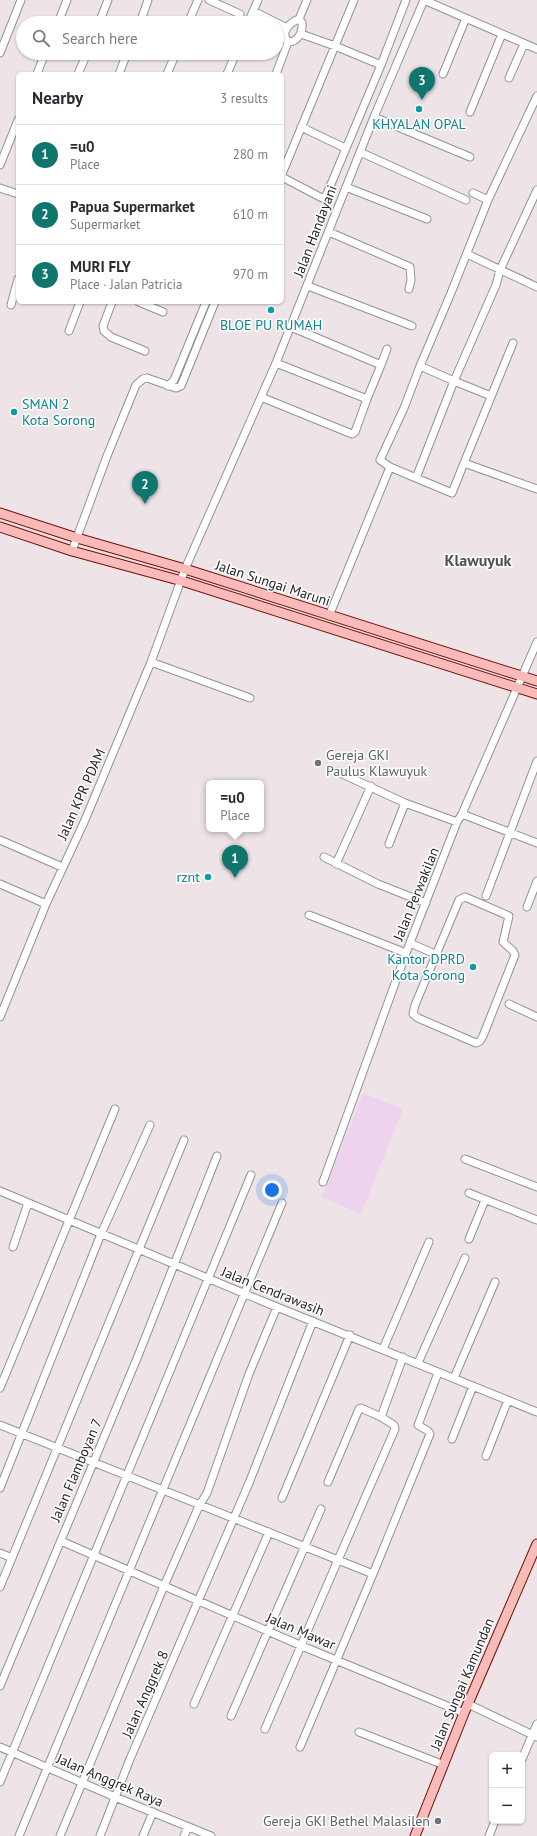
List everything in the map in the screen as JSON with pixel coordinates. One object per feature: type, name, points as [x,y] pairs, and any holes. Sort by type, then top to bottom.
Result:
[{"type":"main road","name":"Jalan Sungai Maruni","points":[[0,513],[77,538],[186,569],[537,681]]},
{"type":"main road","name":"Jalan Sungai Maruni","points":[[0,527],[72,551],[182,581],[537,694]]},
{"type":"main road","name":"Jalan Sungai Kamundan","points":[[415,1836],[464,1713],[537,1544]]},
{"type":"street","points":[[0,53],[21,0]]},
{"type":"street","points":[[61,16],[67,0]]},
{"type":"street","points":[[102,16],[108,0]]},
{"type":"street","points":[[142,16],[148,0]]},
{"type":"street","points":[[191,16],[198,0]]},
{"type":"street","points":[[209,0],[240,14]]},
{"type":"street","points":[[251,16],[258,0]]},
{"type":"street","points":[[299,20],[307,0]]},
{"type":"street","points":[[284,171],[354,0]]},
{"type":"street","points":[[284,177],[324,198],[381,65],[406,0]]},
{"type":"street","points":[[424,0],[537,49]]},
{"type":"street","name":"Jalan Handayani","points":[[182,581],[291,327],[374,117],[424,0]]},
{"type":"street","points":[[253,11],[263,16]]},
{"type":"street","points":[[443,74],[466,18]]},
{"type":"street","points":[[288,42],[285,37],[287,28],[294,21],[299,20]]},
{"type":"street","points":[[288,42],[295,40],[301,34],[302,23],[299,20]]},
{"type":"street","points":[[301,34],[381,65]]},
{"type":"street","points":[[470,112],[502,34]]},
{"type":"street","points":[[284,53],[288,42]]},
{"type":"street","points":[[509,78],[524,44]]},
{"type":"street","points":[[38,72],[42,60]]},
{"type":"street","points":[[79,72],[84,60]]},
{"type":"street","points":[[120,72],[124,60]]},
{"type":"street","points":[[168,72],[173,60]]},
{"type":"street","points":[[228,72],[233,60]]},
{"type":"street","points":[[277,72],[281,60]]},
{"type":"street","points":[[513,343],[451,493],[390,467],[382,462],[380,459],[404,408],[488,200],[537,96]]},
{"type":"street","points":[[374,117],[470,157]]},
{"type":"street","points":[[0,165],[16,125]]},
{"type":"street","points":[[301,127],[345,148]]},
{"type":"street","points":[[360,152],[466,200]]},
{"type":"street","points":[[346,187],[427,220]]},
{"type":"street","points":[[0,188],[16,193]]},
{"type":"street","points":[[416,478],[454,381],[496,285],[500,270],[537,190]]},
{"type":"street","points":[[473,193],[488,200]]},
{"type":"street","points":[[329,232],[410,267],[411,280],[409,289]]},
{"type":"street","points":[[467,254],[537,286]]},
{"type":"street","points":[[11,305],[16,286]]},
{"type":"street","points":[[308,286],[412,326]]},
{"type":"street","points":[[69,330],[79,304]]},
{"type":"street","points":[[111,304],[103,326],[105,333],[145,351]]},
{"type":"street","points":[[144,304],[163,312]]},
{"type":"street","points":[[168,386],[174,380],[205,304]]},
{"type":"street","points":[[72,551],[107,456],[136,385],[143,379],[147,378],[176,388],[182,383],[214,304]]},
{"type":"street","points":[[291,327],[381,365]]},
{"type":"street","points":[[261,397],[352,434],[355,432],[387,349]]},
{"type":"street","points":[[276,362],[367,399]]},
{"type":"street","points":[[420,366],[491,396]]},
{"type":"street","points":[[464,463],[537,489]]},
{"type":"street","points":[[330,616],[390,467]]},
{"type":"street","name":"Jalan KPR PDAM","points":[[0,1017],[46,904],[85,820],[151,662],[182,581]]},
{"type":"street","name":"Jalan Perwakilan","points":[[323,1182],[406,953],[457,822],[462,814],[495,736],[523,677],[537,642]]},
{"type":"street","points":[[151,662],[250,698]]},
{"type":"street","points":[[486,896],[537,761]]},
{"type":"street","points":[[338,772],[405,803],[457,822]]},
{"type":"street","points":[[336,864],[371,786]]},
{"type":"street","points":[[389,844],[405,803]]},
{"type":"street","points":[[462,814],[537,843]]},
{"type":"street","points":[[0,840],[62,867]]},
{"type":"street","points":[[324,857],[378,884],[426,903]]},
{"type":"street","points":[[527,906],[537,881]]},
{"type":"street","points":[[0,884],[46,904]]},
{"type":"street","points":[[467,898],[509,916],[503,942],[513,952],[514,956],[483,1036],[478,1042],[469,1041],[418,1018],[414,1014],[415,1005],[435,954],[460,899],[467,898]]},
{"type":"street","points":[[309,915],[406,953]]},
{"type":"street","points":[[410,943],[435,954]]},
{"type":"street","points":[[509,1004],[537,1017]]},
{"type":"street","points":[[0,1388],[115,1109]]},
{"type":"street","points":[[0,1488],[23,1434],[101,1234],[150,1125]]},
{"type":"street","points":[[0,1587],[184,1140]]},
{"type":"street","name":"Jalan Flamboyan 7","points":[[0,1686],[94,1463],[217,1156]]},
{"type":"street","points":[[465,1159],[537,1187]]},
{"type":"street","points":[[0,1782],[128,1477],[251,1175]]},
{"type":"street","name":"Jalan Cendrawasih","points":[[0,1191],[101,1234],[418,1363],[438,1373],[454,1378],[537,1412]]},
{"type":"street","points":[[469,1194],[537,1220]]},
{"type":"street","points":[[469,1239],[485,1200]]},
{"type":"street","points":[[13,1247],[28,1203]]},
{"type":"street","points":[[20,1836],[282,1203]]},
{"type":"street","points":[[383,1349],[429,1242]]},
{"type":"street","points":[[418,1363],[465,1258]]},
{"type":"street","points":[[454,1378],[495,1282]]},
{"type":"street","points":[[60,1836],[164,1586],[211,1485],[249,1374],[277,1306]]},
{"type":"street","name":"Jalan Anggrek 8","points":[[100,1836],[115,1797],[235,1518],[313,1321]]},
{"type":"street","points":[[282,1498],[350,1335]]},
{"type":"street","points":[[381,1416],[403,1357]]},
{"type":"street","points":[[300,1747],[338,1660],[430,1434],[418,1425],[438,1373]]},
{"type":"street","points":[[452,1439],[473,1386]]},
{"type":"street","points":[[486,1456],[508,1400]]},
{"type":"street","points":[[265,1729],[395,1429],[394,1425],[381,1416],[360,1409],[328,1482]]},
{"type":"street","points":[[0,1425],[373,1574]]},
{"type":"street","points":[[231,1716],[303,1547],[321,1509]]},
{"type":"street","points":[[194,1704],[269,1532]]},
{"type":"street","name":"Jalan Mawar","points":[[61,1541],[302,1646],[464,1713]]},
{"type":"street","points":[[0,1553],[12,1558]]},
{"type":"street","points":[[468,1704],[535,1736]]},
{"type":"street","points":[[525,1754],[535,1736],[537,1724]]},
{"type":"street","points":[[359,1732],[444,1765]]},
{"type":"street","name":"Jalan Anggrek Raya","points":[[0,1747],[115,1797],[211,1836]]},
{"type":"street","points":[[143,1836],[153,1812]]},
{"type":"street","points":[[489,1836],[494,1824]]},
{"type":"street","points":[[184,1836],[188,1827]]},
{"type":"shaded area","points":[[363,1093],[403,1109],[361,1214],[322,1197]]},
{"type":"place","name":"MURI FLY","points":[[422,100]]},
{"type":"place","name":"KHYALAN OPAL","points":[[419,109]]},
{"type":"place","name":"BLOE PU RUMAH","points":[[271,310]]},
{"type":"place","name":"SMAN 2 Kota Sorong","points":[[14,412]]},
{"type":"place","name":"Papua Supermarket","points":[[145,504]]},
{"type":"place","name":"Gereja GKI Paulus Klawuyuk","points":[[318,763]]},
{"type":"place","name":"rznt","points":[[208,877]]},
{"type":"place","name":"=u0","points":[[235,878]]},
{"type":"place","name":"Kantor DPRD Kota Sorong","points":[[473,967]]},
{"type":"place","name":"Gereja GKI Bethel Malasilen","points":[[438,1821]]},
{"type":"district","name":"Klawuyuk","points":[[478,560]]}]
